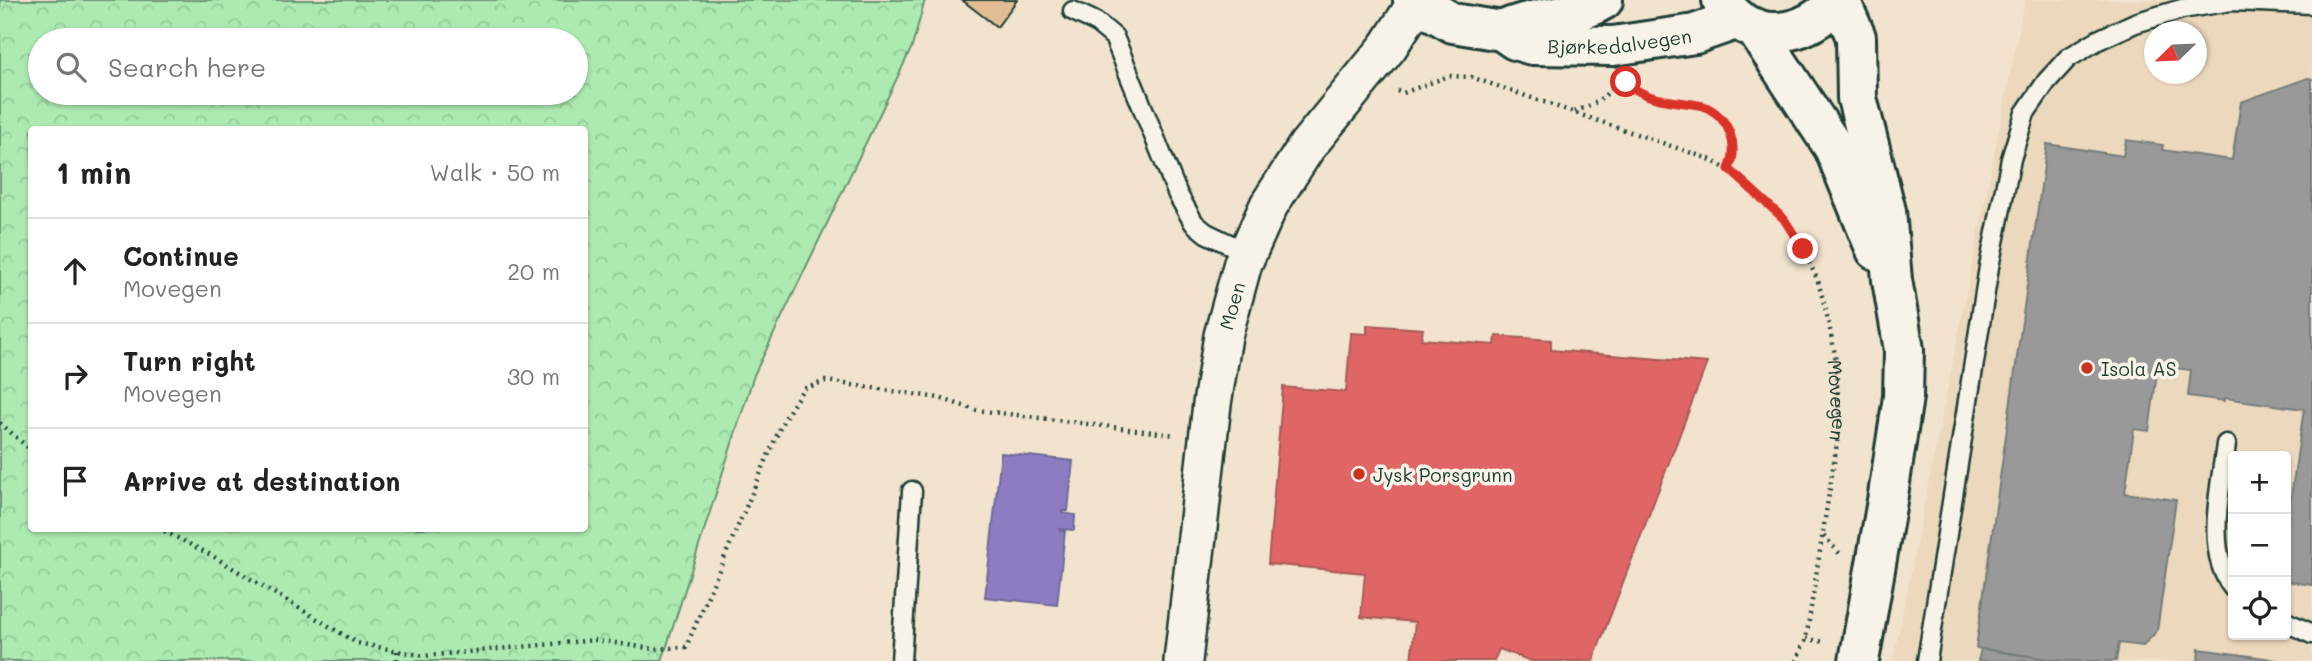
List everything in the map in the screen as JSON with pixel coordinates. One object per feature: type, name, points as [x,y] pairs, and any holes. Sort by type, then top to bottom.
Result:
[{"type":"main road","name":"Bjørkedalvegen","points":[[1502,31],[1521,22],[1571,15],[1603,0]]},
{"type":"main road","points":[[1738,16],[1773,33],[1793,31],[1811,25],[1838,0],[1856,37],[1857,98],[1886,211],[1892,280],[1903,350],[1903,397],[1859,661]]},
{"type":"main road","name":"Bjørkedalvegen","points":[[1415,1],[1453,23],[1502,31],[1515,40],[1532,45],[1613,47],[1695,34],[1738,16]]},
{"type":"main road","points":[[1738,16],[1834,148],[1867,231],[1892,280]]},
{"type":"street","name":"Moen","points":[[1183,661],[1223,336],[1248,253],[1269,205],[1307,146],[1388,47],[1415,1]]},
{"type":"lane","points":[[1927,661],[1989,267],[2011,159],[2025,113],[2047,81],[2068,58],[2135,23],[2182,9],[2231,1],[2312,4]]},
{"type":"lane","points":[[1073,11],[1096,22],[1114,37],[1178,195],[1194,223],[1206,233],[1248,253]]},
{"type":"lane","points":[[2226,444],[2217,533],[2219,562],[2228,579]]},
{"type":"lane","points":[[901,661],[912,491]]},
{"type":"lane","points":[[2291,624],[2312,634]]},
{"type":"path","points":[[1621,68],[1636,91],[1648,97],[1707,107],[1722,120],[1734,141],[1734,158],[1729,169]]},
{"type":"path","name":"Movegen","points":[[1387,87],[1403,93],[1449,76],[1471,77],[1709,159],[1729,169],[1784,219],[1803,249],[1818,281],[1835,354],[1840,424],[1806,639],[1796,661]]},
{"type":"path","points":[[1574,113],[1608,95],[1624,76]]},
{"type":"path","points":[[166,532],[222,562],[357,643],[425,656],[595,640],[654,649],[686,648],[783,421],[803,389],[826,381],[939,398],[976,410],[1158,434],[1209,438]]},
{"type":"path","points":[[0,423],[28,448]]},
{"type":"path","points":[[397,650],[397,661]]},
{"type":"shaded area","points":[[2025,0],[2312,0],[2312,661],[1893,661]]},
{"type":"green space","points":[[0,0],[925,0],[912,47],[754,375],[662,661],[0,661]]},
{"type":"building: Shops","points":[[1367,325],[1423,329],[1421,339],[1495,345],[1496,336],[1551,340],[1551,350],[1707,363],[1593,661],[1531,661],[1499,649],[1494,661],[1411,661],[1415,622],[1361,617],[1365,573],[1268,564],[1283,387],[1346,392],[1351,333],[1367,334]]},
{"type":"building: Offices","points":[[1001,453],[1073,461],[1068,511],[1062,513],[1075,515],[1074,530],[1060,529],[1065,531],[1057,605],[985,597]]},
{"type":"building: Industry","name":"Isola AS","points":[[2308,78],[2312,79],[2312,585],[2291,582],[2291,496],[2304,409],[2225,398],[2224,401],[2188,396],[2191,370],[2158,366],[2149,431],[2134,429],[2125,493],[2176,500],[2157,631],[2143,646],[2119,643],[2116,661],[2062,661],[1976,648],[2047,144],[2123,156],[2126,140],[2163,145],[2162,150],[2232,160],[2241,102]]},
{"type":"building: Industry","points":[[1981,649],[2062,661],[1978,661]]},
{"type":"building: Industry","points":[[2199,649],[2265,658],[2281,661],[2198,661]]},
{"type":"building: Other","points":[[962,0],[1017,0],[997,27]]},
{"type":"place","name":"Isola AS","points":[[2087,368]]},
{"type":"place","name":"Jysk Porsgrunn","points":[[1359,474]]},
{"type":"route","points":[[1626,82],[1648,97],[1707,107],[1722,120],[1734,141],[1734,158],[1729,169],[1784,219],[1803,249]]}]
